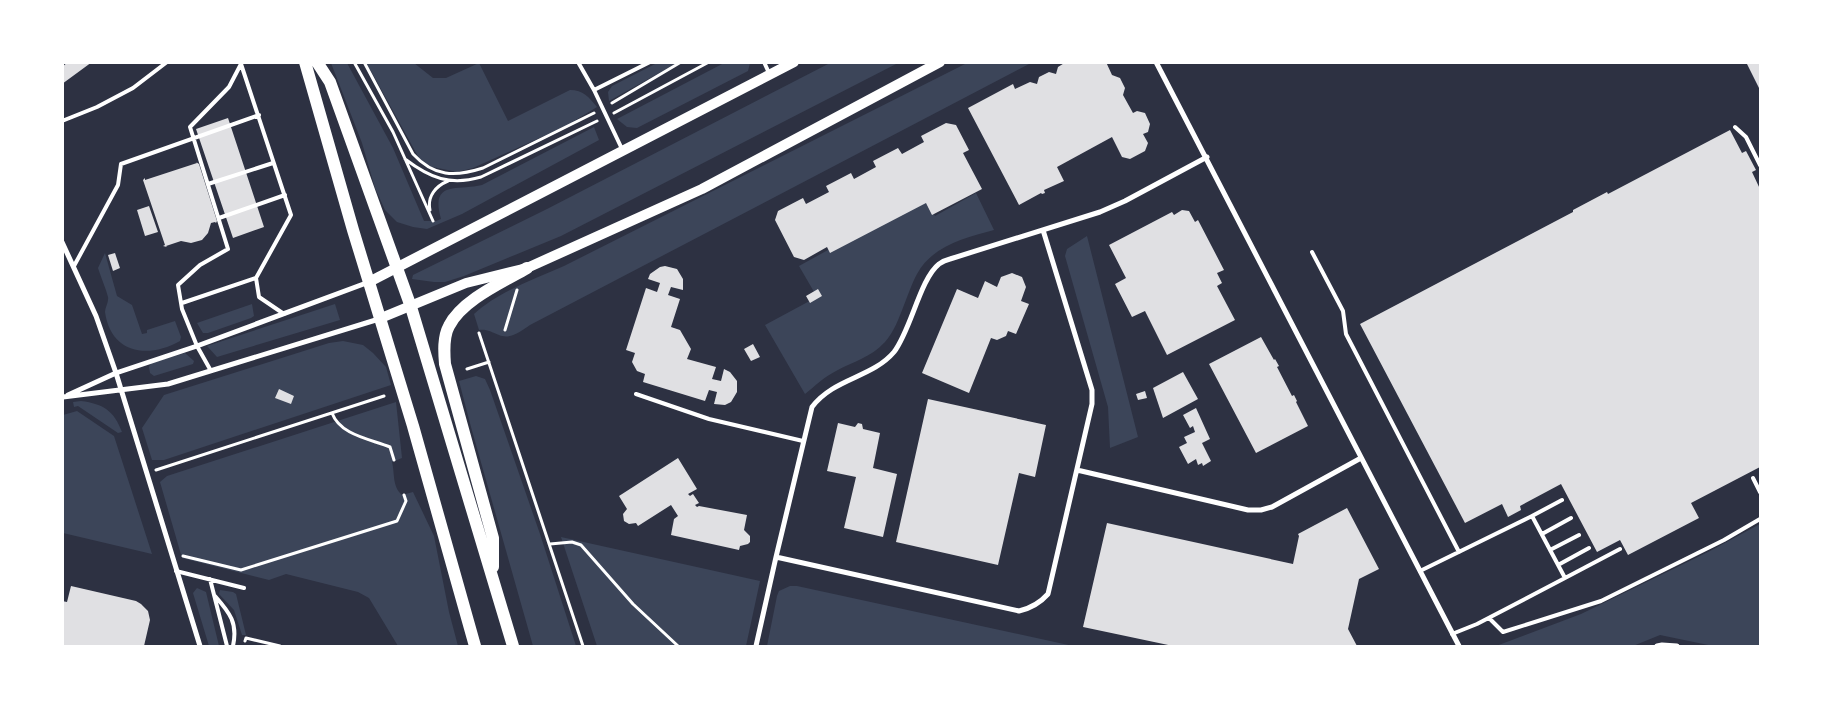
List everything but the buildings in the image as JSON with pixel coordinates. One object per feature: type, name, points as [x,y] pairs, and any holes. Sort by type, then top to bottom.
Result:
[{"type":"main road","points":[[304,62],[381,318],[475,646]]},
{"type":"main road","points":[[317,62],[330,82],[411,307],[513,646]]},
{"type":"main road","points":[[369,282],[794,62]]},
{"type":"main road","points":[[493,580],[494,538],[445,364],[444,343],[449,326],[461,311],[472,300],[527,268],[702,189],[940,62]]},
{"type":"main road","points":[[381,318],[466,283],[527,268]]},
{"type":"street","points":[[1156,62],[1459,646]]},
{"type":"street","points":[[756,646],[812,407],[826,391],[881,364],[892,354],[900,344],[930,274],[939,264],[1100,212],[1125,201],[1206,157]]},
{"type":"street","points":[[776,556],[1020,611],[1031,608],[1041,602],[1048,594],[1092,404],[1092,390],[1044,230]]},
{"type":"street","points":[[62,242],[96,316],[116,373],[200,646]]},
{"type":"street","points":[[63,397],[116,373],[197,346],[369,282]]},
{"type":"street","points":[[63,397],[168,384],[381,318]]},
{"type":"street","points":[[1077,470],[1248,510],[1261,510],[1272,506],[1361,458]]},
{"type":"street","points":[[1658,646],[1677,646]]},
{"type":"lane","points":[[62,121],[97,107],[133,88],[168,62]]},
{"type":"lane","points":[[578,62],[594,90],[623,151]]},
{"type":"lane","points":[[594,90],[650,62]]},
{"type":"lane","points":[[764,62],[770,75]]},
{"type":"lane","points":[[241,63],[291,215],[256,278],[259,297],[284,314]]},
{"type":"lane","points":[[211,371],[197,346],[182,309],[178,285],[200,265],[228,249],[190,127],[229,87],[241,63]]},
{"type":"lane","points":[[74,266],[118,185],[121,164],[259,115]]},
{"type":"lane","points":[[1735,127],[1746,137],[1760,165]]},
{"type":"lane","points":[[208,184],[273,163]]},
{"type":"lane","points":[[219,218],[285,195]]},
{"type":"lane","points":[[1312,252],[1343,311],[1346,334],[1459,552]]},
{"type":"lane","points":[[182,303],[256,278]]},
{"type":"lane","points":[[636,394],[709,419],[803,441]]},
{"type":"lane","points":[[1753,478],[1760,492]]},
{"type":"lane","points":[[1420,571],[1562,500]]},
{"type":"lane","points":[[1532,516],[1565,578]]},
{"type":"lane","points":[[1542,534],[1572,518]]},
{"type":"lane","points":[[1489,618],[1503,632],[1601,601],[1724,540],[1760,519]]},
{"type":"lane","points":[[1550,550],[1579,535]]},
{"type":"lane","points":[[1558,565],[1589,548]]},
{"type":"lane","points":[[1452,634],[1489,618],[1620,550]]},
{"type":"lane","points":[[176,571],[244,588]]},
{"type":"lane","points":[[210,579],[226,646]]},
{"type":"lane","points":[[214,594],[230,612],[236,634],[233,646]]},
{"type":"path","points":[[354,62],[393,132],[433,221]]},
{"type":"path","points":[[364,62],[413,154],[421,163],[451,174],[465,174],[483,168],[603,108],[681,62]]},
{"type":"path","points":[[405,159],[422,173],[449,181],[467,181],[481,177],[607,116],[709,62]]},
{"type":"path","points":[[431,216],[428,204],[434,190],[441,184],[449,181]]},
{"type":"path","points":[[505,330],[519,283],[515,275]]},
{"type":"path","points":[[479,333],[584,646]]},
{"type":"path","points":[[468,369],[489,362]]},
{"type":"path","points":[[146,473],[384,396]]},
{"type":"path","points":[[332,413],[335,421],[348,431],[390,446],[394,460]]},
{"type":"path","points":[[171,553],[241,570],[397,521],[406,501],[404,495]]},
{"type":"path","points":[[550,544],[572,542],[581,545],[633,604],[678,646]]},
{"type":"path","points":[[244,646],[246,638],[280,646]]},
{"type":"shaded area","points":[[331,63],[347,63],[393,148],[424,221],[441,219],[439,198],[448,190],[482,185],[594,127],[599,140],[462,214],[427,229],[413,227],[397,222],[385,210],[375,188],[362,143]]},
{"type":"shaded area","points":[[364,63],[414,63],[433,78],[446,78],[479,63],[508,121],[570,90],[579,91],[597,107],[566,126],[473,168],[457,172],[428,166],[420,160],[371,71]]},
{"type":"shaded area","points":[[657,63],[677,63],[609,101],[608,92],[612,86]]},
{"type":"shaded area","points":[[724,63],[750,63],[748,71],[637,128],[627,127],[617,119]]},
{"type":"shaded area","points":[[830,63],[898,63],[561,236],[445,282],[412,279],[413,275],[547,209]]},
{"type":"shaded area","points":[[967,63],[1031,63],[515,334],[503,336],[487,330],[479,330],[474,314],[505,292],[564,266]]},
{"type":"shaded area","points":[[976,193],[994,230],[951,244],[932,256],[917,274],[896,325],[885,342],[868,356],[828,376],[805,394],[765,325],[817,297],[799,266],[924,197],[935,216]]},
{"type":"shaded area","points":[[1087,236],[1138,437],[1110,448],[1108,407],[1065,256],[1067,249]]},
{"type":"shaded area","points":[[105,253],[117,296],[132,305],[142,334],[147,333],[147,330],[175,321],[181,337],[180,341],[168,347],[144,351],[133,349],[115,337],[105,312],[108,297],[98,268]]},
{"type":"shaded area","points":[[252,304],[254,316],[251,318],[208,333],[203,333],[197,323]]},
{"type":"shaded area","points":[[335,304],[340,320],[217,357],[207,346]]},
{"type":"shaded area","points":[[343,341],[363,345],[373,353],[386,367],[391,385],[164,460],[152,460],[142,428],[164,395],[329,343]]},
{"type":"shaded area","points":[[185,353],[194,361],[193,364],[154,376],[150,373],[149,367],[151,363]]},
{"type":"shaded area","points":[[476,376],[485,379],[490,390],[540,534],[576,646],[533,646],[459,381]]},
{"type":"shaded area","points":[[81,401],[96,404],[107,410],[112,414],[122,432],[118,433],[78,406],[74,407],[73,402]]},
{"type":"shaded area","points":[[396,402],[402,458],[392,462],[395,484],[402,495],[413,492],[434,536],[449,612],[458,646],[398,646],[369,598],[358,592],[286,574],[269,580],[182,558],[160,482],[167,476]]},
{"type":"shaded area","points":[[77,411],[114,436],[152,554],[63,533],[63,415]]},
{"type":"shaded area","points":[[1760,524],[1760,646],[1713,646],[1660,635],[1633,646],[1496,646],[1581,614],[1710,551]]},
{"type":"shaded area","points":[[561,537],[760,581],[746,646],[597,646]]},
{"type":"shaded area","points":[[790,586],[1073,646],[767,646],[777,596],[779,591]]},
{"type":"shaded area","points":[[197,588],[206,592],[219,646],[209,646],[193,593]]},
{"type":"shaded area","points":[[220,590],[236,594],[246,635],[242,635],[234,610],[219,594]]}]
